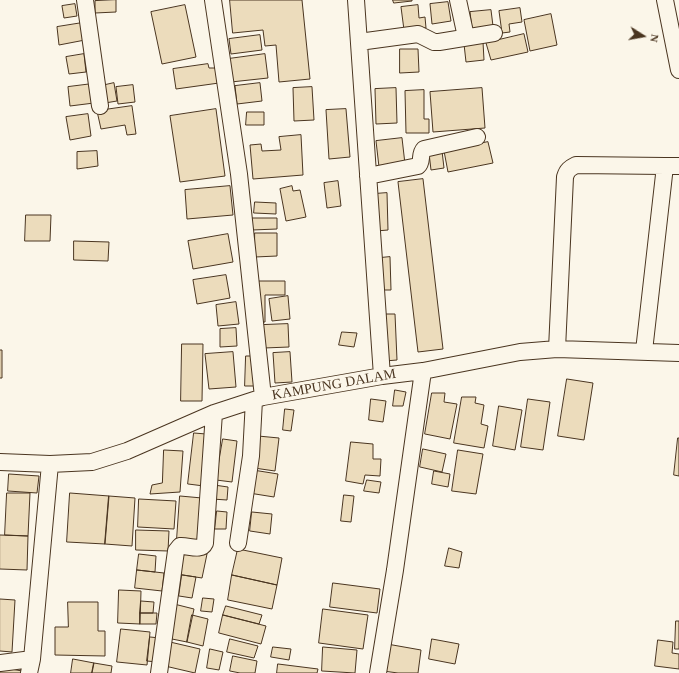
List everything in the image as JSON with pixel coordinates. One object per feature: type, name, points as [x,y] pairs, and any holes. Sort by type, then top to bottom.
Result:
[{"type":"street","points":[[84,0],[100,106]]},
{"type":"street","points":[[213,0],[239,174],[259,399],[238,543]]},
{"type":"street","points":[[356,0],[382,376]]},
{"type":"street","points":[[458,0],[466,38]]},
{"type":"street","points":[[665,0],[679,70]]},
{"type":"street","points":[[358,42],[417,34],[434,42],[439,42],[494,33]]},
{"type":"street","points":[[368,176],[418,166],[420,164],[422,150],[424,149],[477,137]]},
{"type":"street","points":[[557,349],[566,172],[576,165],[672,166],[644,351]]},
{"type":"street","name":"KAMPUNG DALAM","points":[[0,462],[50,464],[92,462],[109,458],[127,451],[214,413],[259,399],[382,376],[423,371],[520,352],[557,349],[679,353]]},
{"type":"street","points":[[378,673],[395,570],[423,371]]},
{"type":"street","points":[[159,673],[176,551],[180,546],[200,548],[204,546],[205,543],[214,413]]},
{"type":"street","points":[[0,663],[30,666],[50,464]]},
{"type":"building","points":[[116,0],[116,12],[95,13],[95,1]]},
{"type":"building","points":[[230,0],[302,0],[310,79],[279,82],[276,45],[265,46],[263,30],[233,33]]},
{"type":"building","points":[[393,0],[412,0],[412,1],[394,3]]},
{"type":"building","points":[[448,2],[451,21],[432,24],[430,4]]},
{"type":"building","points":[[75,4],[77,16],[64,18],[62,6]]},
{"type":"building","points":[[185,5],[196,57],[162,64],[151,12]]},
{"type":"building","points":[[418,5],[419,18],[425,17],[426,28],[404,30],[401,7]]},
{"type":"building","points":[[520,8],[522,22],[509,24],[510,32],[502,33],[499,11]]},
{"type":"building","points":[[491,10],[493,26],[472,29],[470,12]]},
{"type":"building","points":[[551,14],[557,45],[530,51],[524,20]]},
{"type":"building","points":[[82,23],[85,40],[59,45],[57,27]]},
{"type":"building","points":[[524,34],[528,52],[491,60],[486,43]]},
{"type":"building","points":[[260,35],[262,50],[231,54],[229,39]]},
{"type":"building","points":[[483,42],[484,60],[466,62],[464,44]]},
{"type":"building","points":[[400,49],[418,49],[419,72],[400,73]]},
{"type":"building","points":[[84,54],[86,72],[69,74],[66,57]]},
{"type":"building","points":[[265,54],[268,78],[231,82],[228,59]]},
{"type":"building","points":[[208,64],[209,68],[217,68],[219,83],[176,89],[173,69]]},
{"type":"building","points":[[114,83],[117,101],[105,103],[101,86]]},
{"type":"building","points":[[260,83],[262,101],[237,104],[235,86]]},
{"type":"building","points":[[92,84],[94,103],[70,106],[68,87]]},
{"type":"building","points":[[133,85],[135,102],[118,104],[116,87]]},
{"type":"building","points":[[312,87],[314,120],[294,121],[293,88]]},
{"type":"building","points":[[396,88],[397,123],[376,124],[375,89]]},
{"type":"building","points":[[482,88],[485,128],[433,132],[430,92]]},
{"type":"building","points":[[424,90],[424,119],[429,119],[429,133],[406,133],[405,91]]},
{"type":"building","points":[[132,106],[136,134],[127,135],[125,125],[101,129],[97,111]]},
{"type":"building","points":[[216,109],[225,176],[180,182],[170,116]]},
{"type":"building","points":[[346,109],[350,157],[329,159],[326,110]]},
{"type":"building","points":[[247,112],[264,112],[264,125],[246,125]]},
{"type":"building","points":[[88,114],[91,136],[70,140],[66,117]]},
{"type":"building","points":[[301,135],[303,175],[253,179],[250,145],[261,144],[262,151],[281,150],[279,137]]},
{"type":"building","points":[[402,138],[405,164],[379,167],[376,141]]},
{"type":"building","points":[[488,142],[493,163],[448,172],[444,151]]},
{"type":"building","points":[[97,151],[98,166],[77,169],[77,152]]},
{"type":"building","points":[[442,151],[444,168],[431,170],[429,153]]},
{"type":"building","points":[[423,179],[443,349],[418,352],[398,182]]},
{"type":"building","points":[[338,181],[341,206],[327,208],[324,183]]},
{"type":"building","points":[[230,186],[233,215],[187,219],[185,190]]},
{"type":"building","points":[[292,186],[293,191],[300,190],[306,217],[286,221],[280,189]]},
{"type":"building","points":[[387,193],[388,230],[376,231],[374,194]]},
{"type":"building","points":[[255,202],[276,203],[276,214],[254,213]]},
{"type":"building","points":[[26,215],[51,215],[50,241],[25,241]]},
{"type":"building","points":[[252,218],[277,218],[277,229],[252,230]]},
{"type":"building","points":[[255,233],[277,233],[277,256],[255,257]]},
{"type":"building","points":[[228,234],[233,262],[193,269],[188,241]]},
{"type":"building","points":[[74,241],[109,242],[108,261],[74,260]]},
{"type":"building","points":[[390,257],[391,290],[381,290],[380,258]]},
{"type":"building","points":[[226,275],[230,298],[197,304],[193,280]]},
{"type":"building","points":[[259,281],[285,281],[285,295],[265,295],[265,322],[260,322]]},
{"type":"building","points":[[288,296],[290,319],[272,321],[269,299]]},
{"type":"building","points":[[236,302],[239,324],[218,326],[216,305]]},
{"type":"building","points":[[384,314],[395,314],[397,360],[385,361]]},
{"type":"building","points":[[288,324],[289,347],[264,348],[263,325]]},
{"type":"building","points":[[236,328],[237,346],[220,347],[220,329]]},
{"type":"building","points":[[342,332],[357,333],[354,347],[339,345]]},
{"type":"building","points":[[182,344],[203,344],[202,401],[181,401]]},
{"type":"building","points":[[0,350],[2,350],[2,378],[0,378]]},
{"type":"building","points":[[233,352],[236,387],[209,389],[205,354]]},
{"type":"building","points":[[290,352],[292,382],[275,383],[273,353]]},
{"type":"building","points":[[246,356],[255,356],[255,386],[245,386]]},
{"type":"building","points":[[567,379],[593,383],[584,440],[558,436]]},
{"type":"building","points":[[395,390],[406,392],[403,406],[393,406]]},
{"type":"building","points":[[432,393],[445,393],[444,402],[457,404],[450,439],[425,434]]},
{"type":"building","points":[[462,397],[476,397],[475,403],[484,405],[481,424],[488,426],[484,448],[454,443]]},
{"type":"building","points":[[371,399],[386,401],[383,422],[369,420]]},
{"type":"building","points":[[528,399],[550,402],[543,450],[521,447]]},
{"type":"building","points":[[499,406],[522,410],[515,450],[493,446]]},
{"type":"building","points":[[285,409],[294,410],[291,431],[283,430]]},
{"type":"building","points":[[194,433],[206,434],[204,486],[188,484]]},
{"type":"building","points":[[258,436],[279,438],[275,471],[254,468]]},
{"type":"building","points":[[679,438],[679,476],[674,475]]},
{"type":"building","points":[[223,439],[237,441],[232,482],[216,480]]},
{"type":"building","points":[[351,442],[373,444],[373,459],[381,459],[380,476],[365,475],[363,484],[346,481]]},
{"type":"building","points":[[423,449],[446,454],[442,472],[420,467]]},
{"type":"building","points":[[164,450],[183,451],[180,492],[150,494],[152,485],[162,483]]},
{"type":"building","points":[[458,450],[483,454],[476,494],[452,491]]},
{"type":"building","points":[[253,470],[278,474],[274,497],[249,493]]},
{"type":"building","points":[[434,471],[450,474],[448,487],[432,484]]},
{"type":"building","points":[[9,474],[39,476],[37,493],[8,491]]},
{"type":"building","points":[[367,480],[381,482],[379,493],[364,491]]},
{"type":"building","points":[[214,485],[228,487],[227,500],[212,499]]},
{"type":"building","points":[[7,493],[30,493],[28,536],[5,535]]},
{"type":"building","points":[[70,493],[109,496],[105,544],[67,542]]},
{"type":"building","points":[[344,495],[354,496],[351,522],[341,521]]},
{"type":"building","points":[[109,496],[135,498],[132,546],[105,544]]},
{"type":"building","points":[[180,496],[202,498],[199,541],[177,539]]},
{"type":"building","points":[[139,499],[176,501],[174,529],[138,527]]},
{"type":"building","points":[[217,511],[227,512],[226,529],[215,529]]},
{"type":"building","points":[[252,512],[272,514],[270,534],[250,531]]},
{"type":"building","points":[[136,530],[169,531],[168,551],[136,550]]},
{"type":"building","points":[[0,535],[28,536],[27,570],[0,569]]},
{"type":"building","points":[[449,548],[462,552],[459,568],[445,566]]},
{"type":"building","points":[[181,549],[207,554],[202,578],[177,574]]},
{"type":"building","points":[[238,549],[282,558],[277,585],[232,575]]},
{"type":"building","points":[[139,554],[156,556],[155,572],[137,570]]},
{"type":"building","points":[[137,570],[164,573],[162,591],[135,588]]},
{"type":"building","points":[[182,575],[196,577],[192,598],[179,596]]},
{"type":"building","points":[[232,575],[277,585],[272,609],[228,600]]},
{"type":"building","points":[[333,583],[380,589],[377,613],[330,607]]},
{"type":"building","points":[[119,590],[141,591],[140,624],[118,623]]},
{"type":"building","points":[[203,598],[214,599],[212,612],[201,611]]},
{"type":"building","points":[[0,599],[15,600],[12,652],[0,651]]},
{"type":"building","points":[[141,601],[154,602],[153,613],[140,613]]},
{"type":"building","points":[[68,602],[98,602],[98,631],[105,631],[105,656],[55,655],[55,627],[68,627]]},
{"type":"building","points":[[174,604],[194,609],[187,642],[167,638]]},
{"type":"building","points":[[226,606],[262,615],[259,624],[223,615]]},
{"type":"building","points":[[323,609],[368,615],[363,649],[319,643]]},
{"type":"building","points":[[140,613],[157,613],[156,624],[140,624]]},
{"type":"building","points":[[192,615],[208,619],[203,646],[187,642]]},
{"type":"building","points":[[223,615],[266,626],[261,644],[219,633]]},
{"type":"building","points":[[676,621],[679,621],[679,649],[675,649]]},
{"type":"building","points":[[121,629],[150,632],[147,665],[117,662]]},
{"type":"building","points":[[150,637],[160,638],[157,662],[147,661]]},
{"type":"building","points":[[230,639],[258,646],[254,658],[227,652]]},
{"type":"building","points":[[432,639],[459,644],[455,664],[429,659]]},
{"type":"building","points":[[658,640],[673,642],[672,653],[679,654],[679,669],[655,666]]},
{"type":"building","points":[[170,642],[200,649],[195,673],[165,666]]},
{"type":"building","points":[[387,644],[421,650],[418,673],[383,671]]},
{"type":"building","points":[[273,647],[291,649],[289,660],[271,657]]},
{"type":"building","points":[[323,647],[357,650],[355,673],[322,671]]},
{"type":"building","points":[[210,649],[223,652],[219,670],[207,668]]},
{"type":"building","points":[[233,656],[257,661],[255,673],[230,671]]},
{"type":"building","points":[[73,659],[94,663],[92,673],[71,673]]},
{"type":"building","points":[[94,663],[112,666],[111,673],[92,673]]},
{"type":"building","points":[[278,664],[318,669],[317,673],[277,673]]},
{"type":"building","points":[[0,667],[22,671],[21,673],[0,673]]}]
